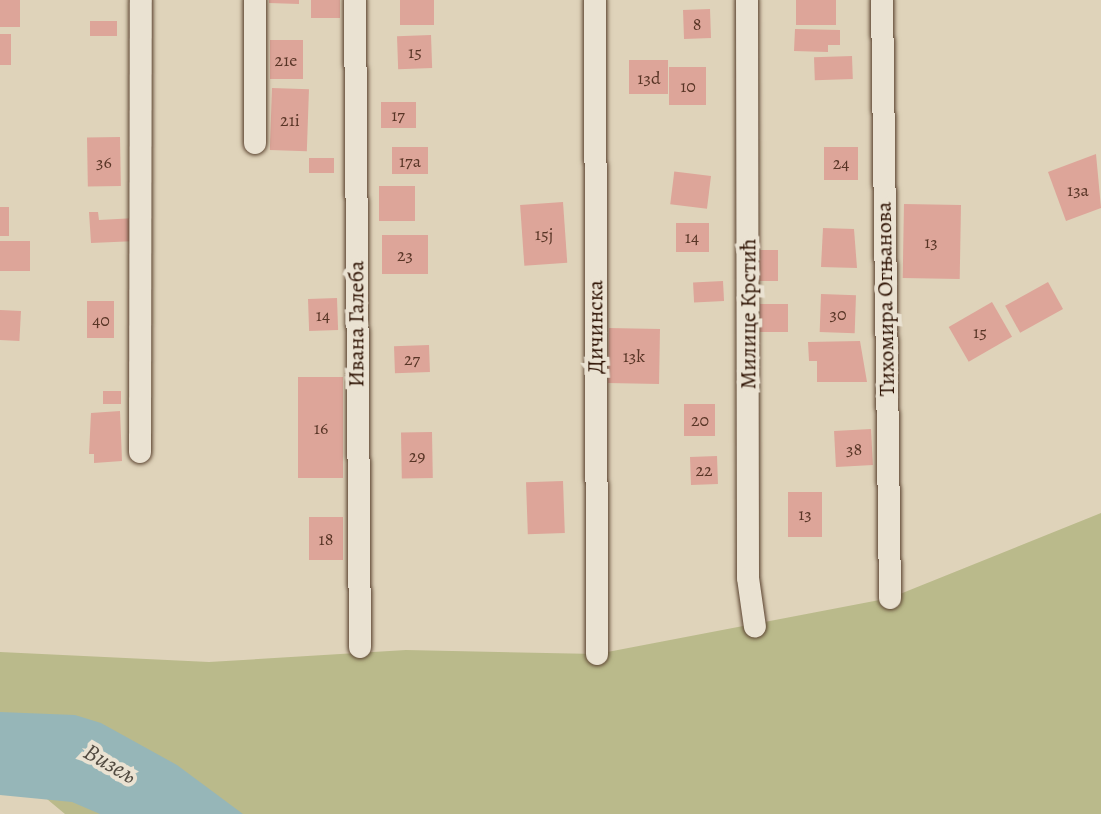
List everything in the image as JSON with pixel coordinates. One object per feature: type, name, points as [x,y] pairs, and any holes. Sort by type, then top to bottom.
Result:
[{"type":"street","points":[[140,452],[141,0]]},
{"type":"street","points":[[255,0],[255,143]]},
{"type":"street","name":"Ивана Галеба","points":[[355,0],[360,647]]},
{"type":"street","name":"Дичинска","points":[[595,0],[597,654]]},
{"type":"street","name":"Милице Крстић","points":[[747,0],[748,578],[755,627]]},
{"type":"street","name":"Тихомира Огњанова","points":[[882,0],[890,598]]},
{"type":"green space","points":[[1101,513],[1101,814],[65,814],[0,760],[0,652],[209,662],[406,650],[597,654],[890,598]]},
{"type":"water","name":"Визељ","points":[[0,712],[75,715],[101,723],[177,765],[243,814],[100,814],[72,802],[0,795]]},
{"type":"building","points":[[0,0],[20,0],[20,27],[0,27]]},
{"type":"building","points":[[269,0],[299,0],[299,4],[269,3]]},
{"type":"building","points":[[311,0],[340,0],[340,18],[311,18]]},
{"type":"building","points":[[400,0],[434,0],[434,25],[400,25]]},
{"type":"building","points":[[796,0],[836,0],[836,25],[796,25]]},
{"type":"building","points":[[710,9],[711,38],[684,39],[683,10]]},
{"type":"building","points":[[90,21],[117,21],[117,36],[90,36]]},
{"type":"building","points":[[795,29],[840,30],[840,45],[828,45],[828,52],[794,51]]},
{"type":"building","points":[[0,34],[11,34],[11,65],[0,65]]},
{"type":"building","points":[[431,35],[432,68],[398,69],[397,36]]},
{"type":"building","points":[[270,40],[303,40],[303,79],[270,79]]},
{"type":"building","points":[[852,56],[853,79],[815,80],[814,57]]},
{"type":"building","points":[[629,60],[668,60],[668,94],[629,94]]},
{"type":"building","points":[[669,67],[706,67],[706,105],[669,105]]},
{"type":"building","points":[[272,88],[309,89],[307,151],[270,150]]},
{"type":"building","points":[[381,102],[416,102],[416,128],[381,128]]},
{"type":"building","points":[[120,137],[121,186],[88,187],[87,138]]},
{"type":"building","points":[[392,147],[428,147],[428,174],[392,174]]},
{"type":"building","points":[[824,147],[858,147],[858,180],[824,180]]},
{"type":"building","points":[[1096,154],[1101,208],[1066,221],[1048,172]]},
{"type":"building","points":[[309,158],[334,158],[334,173],[309,173]]},
{"type":"building","points":[[674,171],[711,176],[707,209],[670,204]]},
{"type":"building","points":[[379,186],[415,186],[415,221],[379,221]]},
{"type":"building","points":[[563,202],[567,263],[524,266],[520,205]]},
{"type":"building","points":[[904,204],[961,205],[960,279],[903,278]]},
{"type":"building","points":[[0,207],[9,207],[9,236],[0,236]]},
{"type":"building","points":[[89,212],[98,212],[99,220],[136,218],[137,241],[91,243]]},
{"type":"building","points":[[676,223],[709,223],[709,252],[676,252]]},
{"type":"building","points":[[823,228],[854,229],[857,268],[821,267]]},
{"type":"building","points":[[382,235],[428,235],[428,274],[382,274]]},
{"type":"building","points":[[0,241],[30,241],[30,271],[0,271]]},
{"type":"building","points":[[758,250],[778,250],[778,281],[758,281]]},
{"type":"building","points":[[723,281],[724,301],[694,303],[693,283]]},
{"type":"building","points":[[1048,282],[1063,309],[1020,333],[1005,306]]},
{"type":"building","points":[[821,294],[856,295],[855,333],[820,332]]},
{"type":"building","points":[[337,298],[338,330],[309,331],[308,299]]},
{"type":"building","points":[[87,301],[114,301],[114,338],[87,338]]},
{"type":"building","points":[[992,302],[1012,337],[969,362],[949,327]]},
{"type":"building","points":[[760,304],[788,304],[788,332],[760,332]]},
{"type":"building","points":[[0,310],[21,311],[19,341],[0,340]]},
{"type":"building","points":[[609,328],[660,329],[659,384],[608,383]]},
{"type":"building","points":[[860,341],[867,382],[817,382],[817,361],[809,361],[808,342]]},
{"type":"building","points":[[429,345],[430,372],[395,373],[394,346]]},
{"type":"building","points":[[298,377],[343,377],[343,478],[298,478]]},
{"type":"building","points":[[103,391],[121,391],[121,404],[103,404]]},
{"type":"building","points":[[684,404],[715,404],[715,436],[684,436]]},
{"type":"building","points":[[120,411],[122,461],[94,463],[94,454],[89,454],[91,413]]},
{"type":"building","points":[[871,429],[873,465],[836,467],[834,431]]},
{"type":"building","points":[[432,432],[433,478],[402,479],[401,433]]},
{"type":"building","points":[[717,456],[718,484],[691,485],[690,457]]},
{"type":"building","points":[[563,481],[565,533],[528,534],[526,482]]},
{"type":"building","points":[[788,492],[822,492],[822,537],[788,537]]},
{"type":"building","points":[[309,517],[343,517],[343,560],[309,560]]}]
